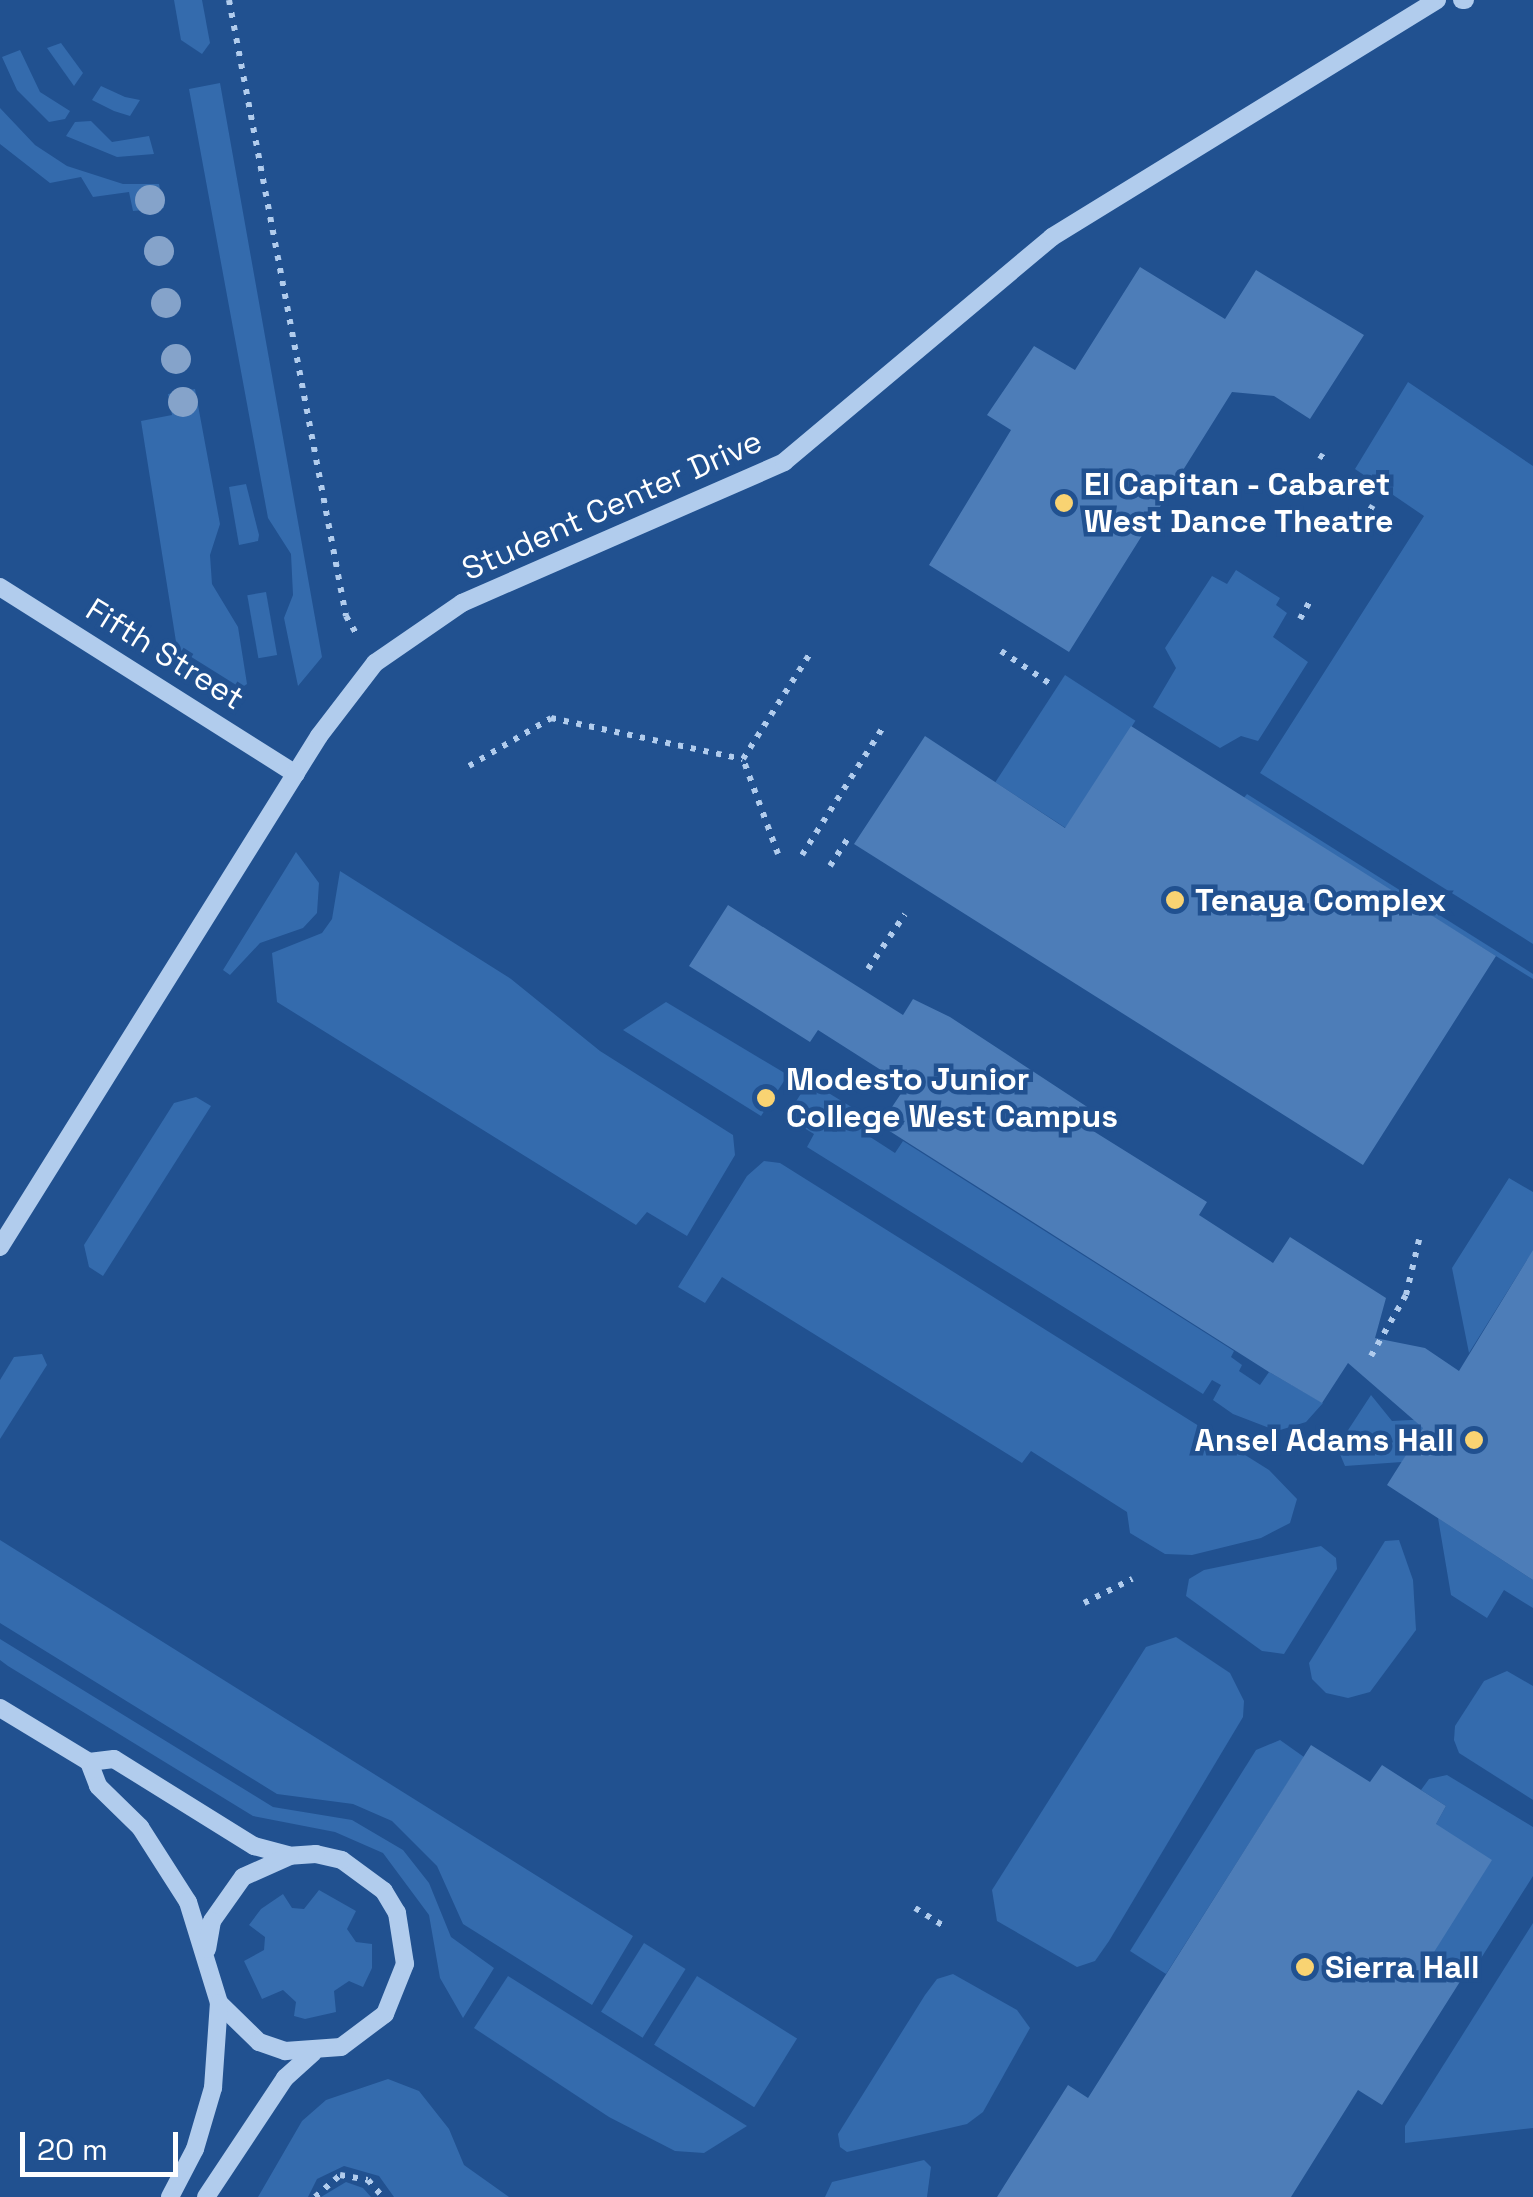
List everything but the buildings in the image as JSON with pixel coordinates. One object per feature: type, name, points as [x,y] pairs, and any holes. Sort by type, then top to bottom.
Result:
[{"type":"street","name":"Student Center Drive","points":[[0,1247],[296,774],[375,664],[462,604],[784,462],[1052,237],[1436,0]]},
{"type":"street","name":"Fifth Street","points":[[0,587],[296,774]]},
{"type":"street","points":[[0,1708],[89,1762],[114,1760],[254,1846],[290,1856]]},
{"type":"street","points":[[89,1762],[98,1786],[163,1859],[207,1948],[220,2003],[213,2088],[195,2149],[170,2197]]},
{"type":"street","points":[[207,1948],[226,1896],[243,1877],[290,1856],[316,1854],[365,1873],[397,1913],[404,1938],[400,1989],[386,2014],[341,2047],[314,2053],[260,2042],[220,2003]]},
{"type":"street","points":[[206,2197],[285,2078],[314,2053]]},
{"type":"street","points":[[215,2197],[220,2175]]},
{"type":"path","points":[[230,0],[346,616],[375,664]]},
{"type":"path","points":[[1319,455],[1330,462]]},
{"type":"path","points":[[1364,520],[1373,504]]},
{"type":"path","points":[[1300,619],[1310,601]]},
{"type":"path","points":[[1000,651],[1049,683]]},
{"type":"path","points":[[743,759],[811,652]]},
{"type":"path","points":[[469,766],[550,718],[743,759]]},
{"type":"path","points":[[802,855],[882,728]]},
{"type":"path","points":[[743,759],[778,854]]},
{"type":"path","points":[[830,866],[851,834]]},
{"type":"path","points":[[868,969],[905,914]]},
{"type":"path","points":[[1371,1356],[1406,1295],[1420,1240]]},
{"type":"path","points":[[1084,1602],[1132,1579]]},
{"type":"path","points":[[915,1908],[942,1925]]},
{"type":"path","points":[[315,2197],[340,2174],[368,2180],[383,2197]]},
{"type":"shaded area","points":[[174,0],[202,0],[210,43],[202,54],[181,40]]},
{"type":"shaded area","points":[[61,43],[83,73],[74,86],[47,48]]},
{"type":"shaded area","points":[[20,50],[40,92],[70,111],[65,119],[49,122],[17,90],[2,57]]},
{"type":"shaded area","points":[[220,83],[322,657],[298,686],[284,618],[293,595],[291,554],[268,518],[189,89]]},
{"type":"shaded area","points":[[101,86],[140,100],[130,116],[92,100]]},
{"type":"shaded area","points":[[0,108],[35,145],[67,166],[123,184],[159,184],[164,208],[133,211],[129,192],[93,197],[81,177],[50,183],[0,144]]},
{"type":"shaded area","points":[[91,121],[112,142],[149,136],[154,154],[117,157],[66,136],[75,122]]},
{"type":"shaded area","points":[[1408,382],[1533,466],[1533,944],[1260,773],[1424,516],[1355,469]]},
{"type":"shaded area","points":[[195,389],[220,524],[210,555],[212,584],[238,627],[247,684],[241,688],[177,648],[141,421],[172,415],[168,394]]},
{"type":"shaded area","points":[[246,484],[259,535],[258,541],[239,545],[229,487]]},
{"type":"shaded area","points":[[1236,570],[1280,598],[1276,605],[1287,613],[1273,637],[1308,662],[1258,741],[1241,736],[1220,748],[1153,707],[1176,668],[1165,648],[1212,576],[1227,584]]},
{"type":"shaded area","points":[[266,592],[277,655],[258,658],[247,595]]},
{"type":"shaded area","points":[[1065,675],[1135,721],[1066,828],[995,782]]},
{"type":"shaded area","points":[[1247,794],[1533,974],[1533,979],[1243,799]]},
{"type":"shaded area","points":[[296,852],[319,883],[317,913],[303,928],[260,943],[230,975],[223,970]]},
{"type":"shaded area","points":[[340,871],[511,979],[600,1051],[733,1135],[735,1155],[687,1236],[647,1212],[636,1225],[277,1002],[272,953],[322,933],[332,919]]},
{"type":"shaded area","points":[[666,1002],[788,1075],[761,1116],[623,1030]]},
{"type":"shaded area","points":[[809,1081],[871,1119],[864,1133],[895,1153],[903,1141],[1234,1351],[1231,1357],[1242,1365],[1239,1371],[1260,1385],[1269,1372],[1323,1403],[1306,1422],[1277,1431],[1233,1414],[1213,1400],[1221,1385],[1212,1380],[1203,1394],[807,1147],[814,1134],[786,1117]]},
{"type":"shaded area","points":[[196,1097],[211,1106],[103,1276],[89,1267],[84,1245],[174,1103]]},
{"type":"shaded area","points":[[764,1161],[780,1163],[1269,1470],[1297,1499],[1290,1523],[1261,1538],[1192,1555],[1165,1554],[1130,1533],[1127,1512],[1031,1451],[1022,1463],[722,1277],[705,1303],[678,1287],[747,1176]]},
{"type":"shaded area","points":[[1509,1178],[1533,1192],[1533,1263],[1527,1260],[1469,1353],[1452,1268]]},
{"type":"shaded area","points":[[42,1354],[47,1365],[0,1439],[0,1380],[14,1357]]},
{"type":"shaded area","points":[[1371,1395],[1392,1421],[1429,1419],[1402,1462],[1345,1466],[1337,1447]]},
{"type":"shaded area","points":[[1438,1518],[1533,1580],[1533,1608],[1504,1590],[1487,1618],[1451,1595]]},
{"type":"shaded area","points":[[0,1540],[633,1936],[592,2005],[463,1924],[437,1866],[392,1821],[353,1804],[277,1794],[0,1623]]},
{"type":"shaded area","points":[[1399,1540],[1413,1580],[1416,1630],[1370,1692],[1348,1698],[1326,1693],[1312,1679],[1309,1663],[1385,1541]]},
{"type":"shaded area","points":[[1321,1546],[1336,1558],[1337,1569],[1284,1654],[1262,1651],[1186,1596],[1189,1579],[1204,1570]]},
{"type":"shaded area","points":[[1176,1637],[1230,1673],[1244,1701],[1243,1717],[1109,1941],[1095,1961],[1077,1967],[997,1921],[992,1890],[1146,1647]]},
{"type":"shaded area","points":[[0,1639],[273,1807],[352,1820],[403,1850],[429,1883],[451,1937],[494,1968],[463,2018],[440,1978],[429,1915],[383,1853],[335,1832],[253,1816],[8,1666],[0,1660]]},
{"type":"shaded area","points":[[1507,1671],[1533,1686],[1533,1800],[1459,1753],[1454,1740],[1455,1726],[1484,1681]]},
{"type":"shaded area","points":[[1280,1740],[1304,1757],[1166,1974],[1130,1951],[1256,1750]]},
{"type":"shaded area","points":[[1447,1775],[1533,1827],[1533,1876],[1466,1982],[1429,1960],[1436,1824],[1446,1806],[1421,1790],[1429,1779]]},
{"type":"shaded area","points":[[319,1890],[356,1911],[347,1929],[356,1942],[372,1944],[372,1968],[363,1987],[349,1981],[334,1991],[336,2012],[305,2019],[294,2016],[296,2002],[283,1990],[262,1999],[244,1961],[264,1950],[265,1937],[249,1925],[261,1909],[283,1894],[292,1908],[304,1909]]},
{"type":"shaded area","points":[[1533,1923],[1533,2128],[1405,2143],[1405,2126]]},
{"type":"shaded area","points":[[644,1943],[686,1969],[643,2038],[601,2012]]},
{"type":"shaded area","points":[[953,1974],[1017,2010],[1030,2028],[983,2112],[967,2124],[847,2152],[840,2147],[838,2134],[925,1995],[937,1979]]},
{"type":"shaded area","points":[[508,1976],[747,2126],[704,2153],[675,2151],[609,2117],[474,2028]]},
{"type":"shaded area","points":[[697,1976],[797,2039],[754,2107],[654,2045]]},
{"type":"shaded area","points":[[388,2079],[419,2091],[449,2129],[464,2165],[509,2197],[394,2197],[379,2176],[344,2166],[317,2179],[308,2197],[258,2197],[302,2121],[326,2100]]},
{"type":"shaded area","points":[[924,2160],[931,2167],[927,2197],[825,2197],[832,2182]]},
{"type":"shaded area","points":[[346,2182],[363,2188],[371,2197],[321,2197]]},
{"type":"place","name":"El Capitan - Cabaret West Dance Theatre","points":[[1064,503]]},
{"type":"place","name":"Tenaya Complex","points":[[1175,900]]},
{"type":"place","name":"Modesto Junior College West Campus","points":[[766,1098]]},
{"type":"place","name":"Ansel Adams Hall","points":[[1474,1440]]},
{"type":"place","name":"Sierra Hall","points":[[1305,1967]]}]
